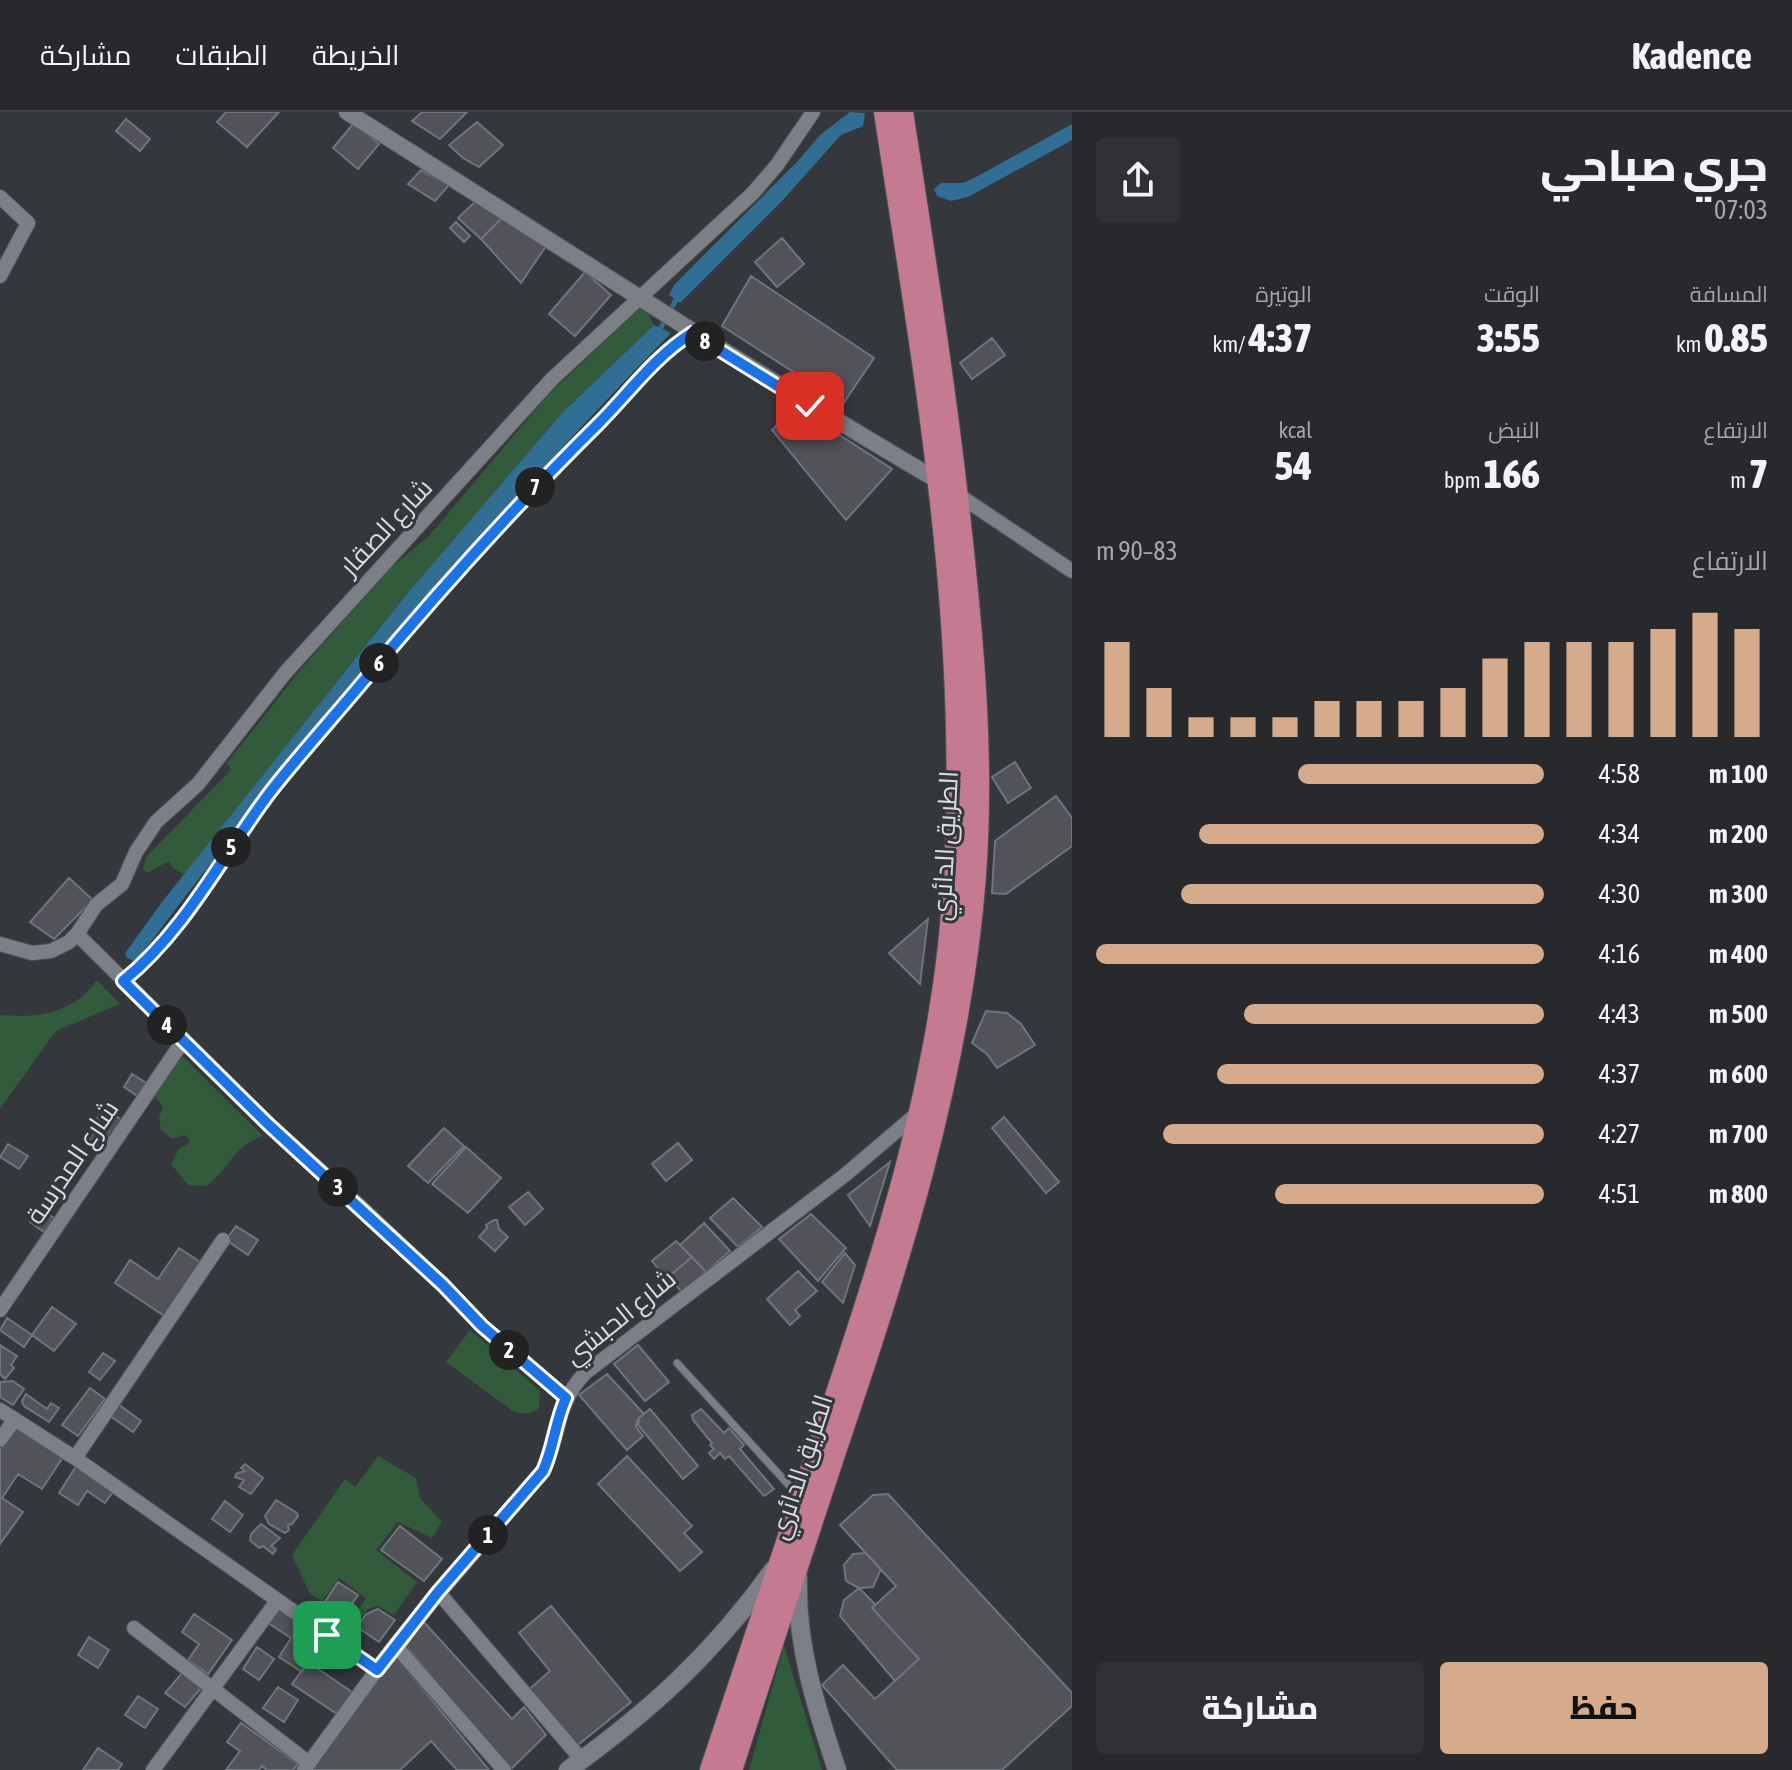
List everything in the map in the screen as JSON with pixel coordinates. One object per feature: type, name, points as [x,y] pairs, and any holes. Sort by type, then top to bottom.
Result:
[{"type":"highway","name":"الطريق الدائري","points":[[790,1561],[802,1499],[865,1307],[919,1112],[939,1022],[951,931],[958,839],[959,747],[955,655],[937,480],[885,112]]},
{"type":"highway","name":"الطريق الدائري","points":[[790,1561],[870,1349],[919,1188],[940,1107],[967,953],[976,859],[978,718],[973,639],[957,494],[902,112]]},
{"type":"highway","points":[[711,1770],[790,1561]]},
{"type":"highway","points":[[731,1770],[790,1561]]},
{"type":"main road","points":[[575,1765],[639,1717],[712,1649],[790,1561]]},
{"type":"main road","points":[[790,1561],[811,1694],[837,1770]]},
{"type":"street","points":[[347,112],[687,329],[937,480]]},
{"type":"street","name":"شارع الصقار","points":[[0,944],[32,953],[51,951],[77,934],[96,905],[122,884],[136,852],[156,822],[198,784],[285,673],[324,629],[552,379],[753,193],[777,165],[813,112]]},
{"type":"street","points":[[0,197],[28,223],[2,264]]},
{"type":"street","points":[[123,981],[169,937],[274,788],[438,593],[567,452],[611,411],[687,329]]},
{"type":"street","points":[[957,494],[1072,571]]},
{"type":"street","points":[[77,934],[269,1125],[443,1285],[482,1326],[566,1398]]},
{"type":"street","name":"شارع المدرسة","points":[[0,1310],[183,1041]]},
{"type":"street","name":"شارع الحبشي","points":[[307,1767],[395,1645],[543,1471],[550,1456],[560,1411],[585,1373],[845,1175],[919,1112]]},
{"type":"street","points":[[75,1458],[223,1240]]},
{"type":"street","points":[[0,1410],[75,1458],[377,1670]]},
{"type":"street","points":[[0,1440],[15,1419]]},
{"type":"street","points":[[438,1592],[575,1765]]},
{"type":"street","points":[[153,1770],[277,1601]]},
{"type":"street","points":[[134,1628],[307,1767]]},
{"type":"street","points":[[395,1645],[504,1770]]},
{"type":"lane","points":[[677,1363],[802,1499]]},
{"type":"green space","points":[[640,308],[648,313],[654,325],[563,412],[406,595],[184,875],[169,861],[147,873],[143,869],[146,857],[231,770],[227,763],[297,674],[388,570],[428,537],[548,395]]},
{"type":"green space","points":[[97,980],[120,1004],[56,1031],[0,1109],[0,1015],[29,1016],[66,1007]]},
{"type":"green space","points":[[181,1055],[263,1136],[238,1151],[207,1186],[188,1185],[171,1164],[179,1149],[191,1142],[185,1135],[172,1139],[161,1130],[159,1118],[163,1107],[154,1095]]},
{"type":"green space","points":[[470,1330],[540,1391],[539,1408],[527,1413],[514,1412],[446,1362]]},
{"type":"green space","points":[[378,1456],[416,1478],[420,1498],[442,1522],[432,1538],[398,1522],[376,1550],[417,1582],[394,1615],[378,1606],[368,1609],[356,1625],[351,1622],[366,1598],[339,1578],[322,1601],[310,1594],[292,1555],[345,1479],[355,1487]]},
{"type":"green space","points":[[784,1645],[822,1770],[749,1770]]},
{"type":"water","points":[[850,112],[865,113],[863,126],[841,135],[782,201],[680,303],[669,295],[674,285],[820,135]]},
{"type":"water","points":[[1072,124],[1072,140],[968,197],[951,201],[937,196],[934,189],[941,183],[963,183]]},
{"type":"water","points":[[654,325],[671,333],[530,482],[396,635],[266,793],[141,955],[133,961],[126,957],[126,952],[162,902],[406,595],[563,412]]},
{"type":"building","points":[[226,112],[279,112],[247,147],[217,122]]},
{"type":"building","points":[[422,112],[467,112],[440,139],[412,121]]},
{"type":"building","points":[[126,119],[150,139],[140,151],[116,131]]},
{"type":"building","points":[[477,122],[503,145],[479,167],[449,145]]},
{"type":"building","points":[[354,123],[379,144],[358,169],[333,148]]},
{"type":"building","points":[[421,170],[449,185],[435,201],[408,184]]},
{"type":"building","points":[[477,200],[504,216],[481,239],[458,218]]},
{"type":"building","points":[[504,216],[546,246],[521,283],[481,239]]},
{"type":"building","points":[[456,222],[470,236],[464,242],[450,228]]},
{"type":"building","points":[[782,238],[804,264],[777,287],[755,262]]},
{"type":"building","points":[[585,272],[611,295],[575,336],[549,314]]},
{"type":"building","points":[[751,276],[874,358],[843,404],[722,326]]},
{"type":"building","points":[[992,338],[1005,355],[972,379],[960,363]]},
{"type":"building","points":[[795,406],[892,469],[846,520],[772,430]]},
{"type":"building","points":[[1015,762],[1031,788],[1008,803],[992,777]]},
{"type":"building","points":[[1056,796],[1072,818],[1072,846],[1006,894],[992,893],[995,841]]},
{"type":"building","points":[[69,878],[93,900],[54,939],[30,922]]},
{"type":"building","points":[[928,919],[920,984],[889,953]]},
{"type":"building","points":[[986,1011],[1007,1013],[1021,1024],[1035,1045],[997,1068],[987,1054],[972,1043]]},
{"type":"building","points":[[132,1074],[148,1084],[139,1097],[124,1087]]},
{"type":"building","points":[[104,1108],[122,1120],[104,1148],[84,1138]]},
{"type":"building","points":[[1004,1117],[1059,1182],[1046,1193],[992,1128]]},
{"type":"building","points":[[444,1128],[464,1146],[428,1183],[408,1166]]},
{"type":"building","points":[[678,1143],[692,1160],[666,1181],[652,1164]]},
{"type":"building","points":[[8,1144],[28,1156],[19,1169],[0,1157]]},
{"type":"building","points":[[466,1147],[501,1178],[468,1213],[432,1184]]},
{"type":"building","points":[[890,1162],[870,1226],[848,1195]]},
{"type":"building","points":[[528,1192],[543,1209],[525,1225],[509,1207]]},
{"type":"building","points":[[733,1198],[762,1227],[738,1247],[710,1218]]},
{"type":"building","points":[[45,1212],[54,1218],[44,1232],[30,1222],[33,1218],[39,1220]]},
{"type":"building","points":[[811,1214],[846,1248],[818,1281],[779,1239]]},
{"type":"building","points":[[494,1220],[508,1237],[495,1251],[479,1237],[486,1225]]},
{"type":"building","points":[[704,1223],[730,1251],[706,1272],[680,1245]]},
{"type":"building","points":[[236,1226],[258,1240],[248,1255],[226,1240]]},
{"type":"building","points":[[676,1241],[692,1257],[666,1279],[652,1261]]},
{"type":"building","points":[[179,1248],[202,1263],[166,1317],[115,1283],[130,1260],[158,1279]]},
{"type":"building","points":[[845,1253],[855,1265],[843,1303],[822,1282]]},
{"type":"building","points":[[692,1257],[706,1272],[682,1292],[668,1277]]},
{"type":"building","points":[[798,1271],[817,1291],[795,1310],[800,1316],[790,1325],[767,1299]]},
{"type":"building","points":[[52,1307],[76,1324],[54,1351],[32,1335]]},
{"type":"building","points":[[7,1318],[32,1335],[24,1347],[0,1330]]},
{"type":"building","points":[[0,1345],[17,1356],[11,1365],[14,1368],[5,1379],[0,1374]]},
{"type":"building","points":[[638,1345],[669,1382],[645,1401],[614,1364]]},
{"type":"building","points":[[103,1353],[115,1361],[100,1380],[89,1372]]},
{"type":"building","points":[[607,1374],[644,1414],[638,1419],[636,1427],[643,1436],[627,1450],[579,1395]]},
{"type":"building","points":[[13,1381],[24,1389],[13,1405],[0,1397],[0,1382]]},
{"type":"building","points":[[90,1388],[105,1399],[78,1436],[62,1425]]},
{"type":"building","points":[[26,1394],[47,1409],[51,1403],[59,1408],[49,1422],[24,1406],[22,1401]]},
{"type":"building","points":[[114,1401],[141,1421],[133,1432],[112,1417],[108,1409]]},
{"type":"building","points":[[650,1409],[698,1466],[683,1479],[638,1425],[639,1418]]},
{"type":"building","points":[[701,1409],[724,1433],[729,1428],[744,1445],[740,1449],[774,1489],[764,1496],[729,1456],[725,1459],[720,1453],[714,1459],[709,1453],[714,1449],[710,1445],[712,1443],[693,1420],[692,1415]]},
{"type":"building","points":[[17,1425],[65,1454],[42,1489],[18,1474],[2,1498],[23,1512],[0,1544],[0,1448]]},
{"type":"building","points":[[627,1456],[692,1526],[684,1533],[702,1552],[680,1571],[598,1484]]},
{"type":"building","points":[[245,1464],[263,1478],[251,1494],[239,1487],[244,1480],[235,1477],[237,1473],[245,1471],[241,1468]]},
{"type":"building","points":[[77,1465],[115,1489],[105,1503],[87,1491],[78,1505],[59,1493]]},
{"type":"building","points":[[888,1494],[1072,1693],[1072,1706],[1002,1770],[897,1770],[822,1685],[843,1665],[875,1699],[919,1659],[872,1608],[896,1586],[840,1525],[873,1495]]},
{"type":"building","points":[[276,1500],[298,1516],[288,1525],[289,1530],[285,1533],[269,1524],[265,1516]]},
{"type":"building","points":[[225,1501],[243,1515],[230,1532],[212,1519]]},
{"type":"building","points":[[261,1524],[280,1538],[271,1546],[276,1549],[273,1554],[250,1540],[251,1534]]},
{"type":"building","points":[[400,1526],[442,1559],[424,1581],[381,1550]]},
{"type":"building","points":[[866,1553],[881,1569],[873,1587],[859,1588],[846,1581],[844,1565],[853,1554]]},
{"type":"building","points":[[338,1582],[358,1595],[343,1617],[324,1603]]},
{"type":"building","points":[[859,1588],[875,1604],[872,1608],[919,1659],[895,1681],[840,1616],[844,1600]]},
{"type":"building","points":[[277,1606],[323,1639],[302,1672],[279,1657],[291,1638],[265,1621]]},
{"type":"building","points":[[551,1606],[631,1702],[574,1748],[526,1692],[550,1671],[519,1633]]},
{"type":"building","points":[[378,1609],[395,1620],[379,1642],[357,1627],[366,1614]]},
{"type":"building","points":[[194,1614],[232,1640],[208,1674],[188,1660],[199,1644],[182,1632]]},
{"type":"building","points":[[423,1621],[512,1719],[524,1707],[546,1735],[510,1770],[406,1646]]},
{"type":"building","points":[[89,1637],[109,1650],[98,1668],[78,1655]]},
{"type":"building","points":[[257,1647],[274,1659],[259,1680],[243,1669]]},
{"type":"building","points":[[396,1656],[489,1770],[457,1770],[431,1741],[400,1770],[311,1770]]},
{"type":"building","points":[[308,1662],[352,1692],[337,1714],[292,1684]]},
{"type":"building","points":[[183,1672],[202,1687],[185,1707],[165,1693]]},
{"type":"building","points":[[278,1687],[298,1700],[284,1722],[263,1708]]},
{"type":"building","points":[[138,1696],[158,1709],[145,1728],[125,1715]]},
{"type":"building","points":[[241,1723],[298,1764],[293,1770],[267,1770],[262,1766],[259,1770],[226,1770],[240,1751],[227,1742]]},
{"type":"building","points":[[98,1748],[122,1764],[118,1770],[83,1770]]},
{"type":"waterway","points":[[658,333],[678,296]]},
{"type":"route","points":[[327,1635],[377,1670],[438,1592],[543,1471],[566,1398],[482,1326],[361,1207],[269,1125],[123,981],[169,937],[274,788],[438,593],[659,357],[692,333],[810,406]]}]
